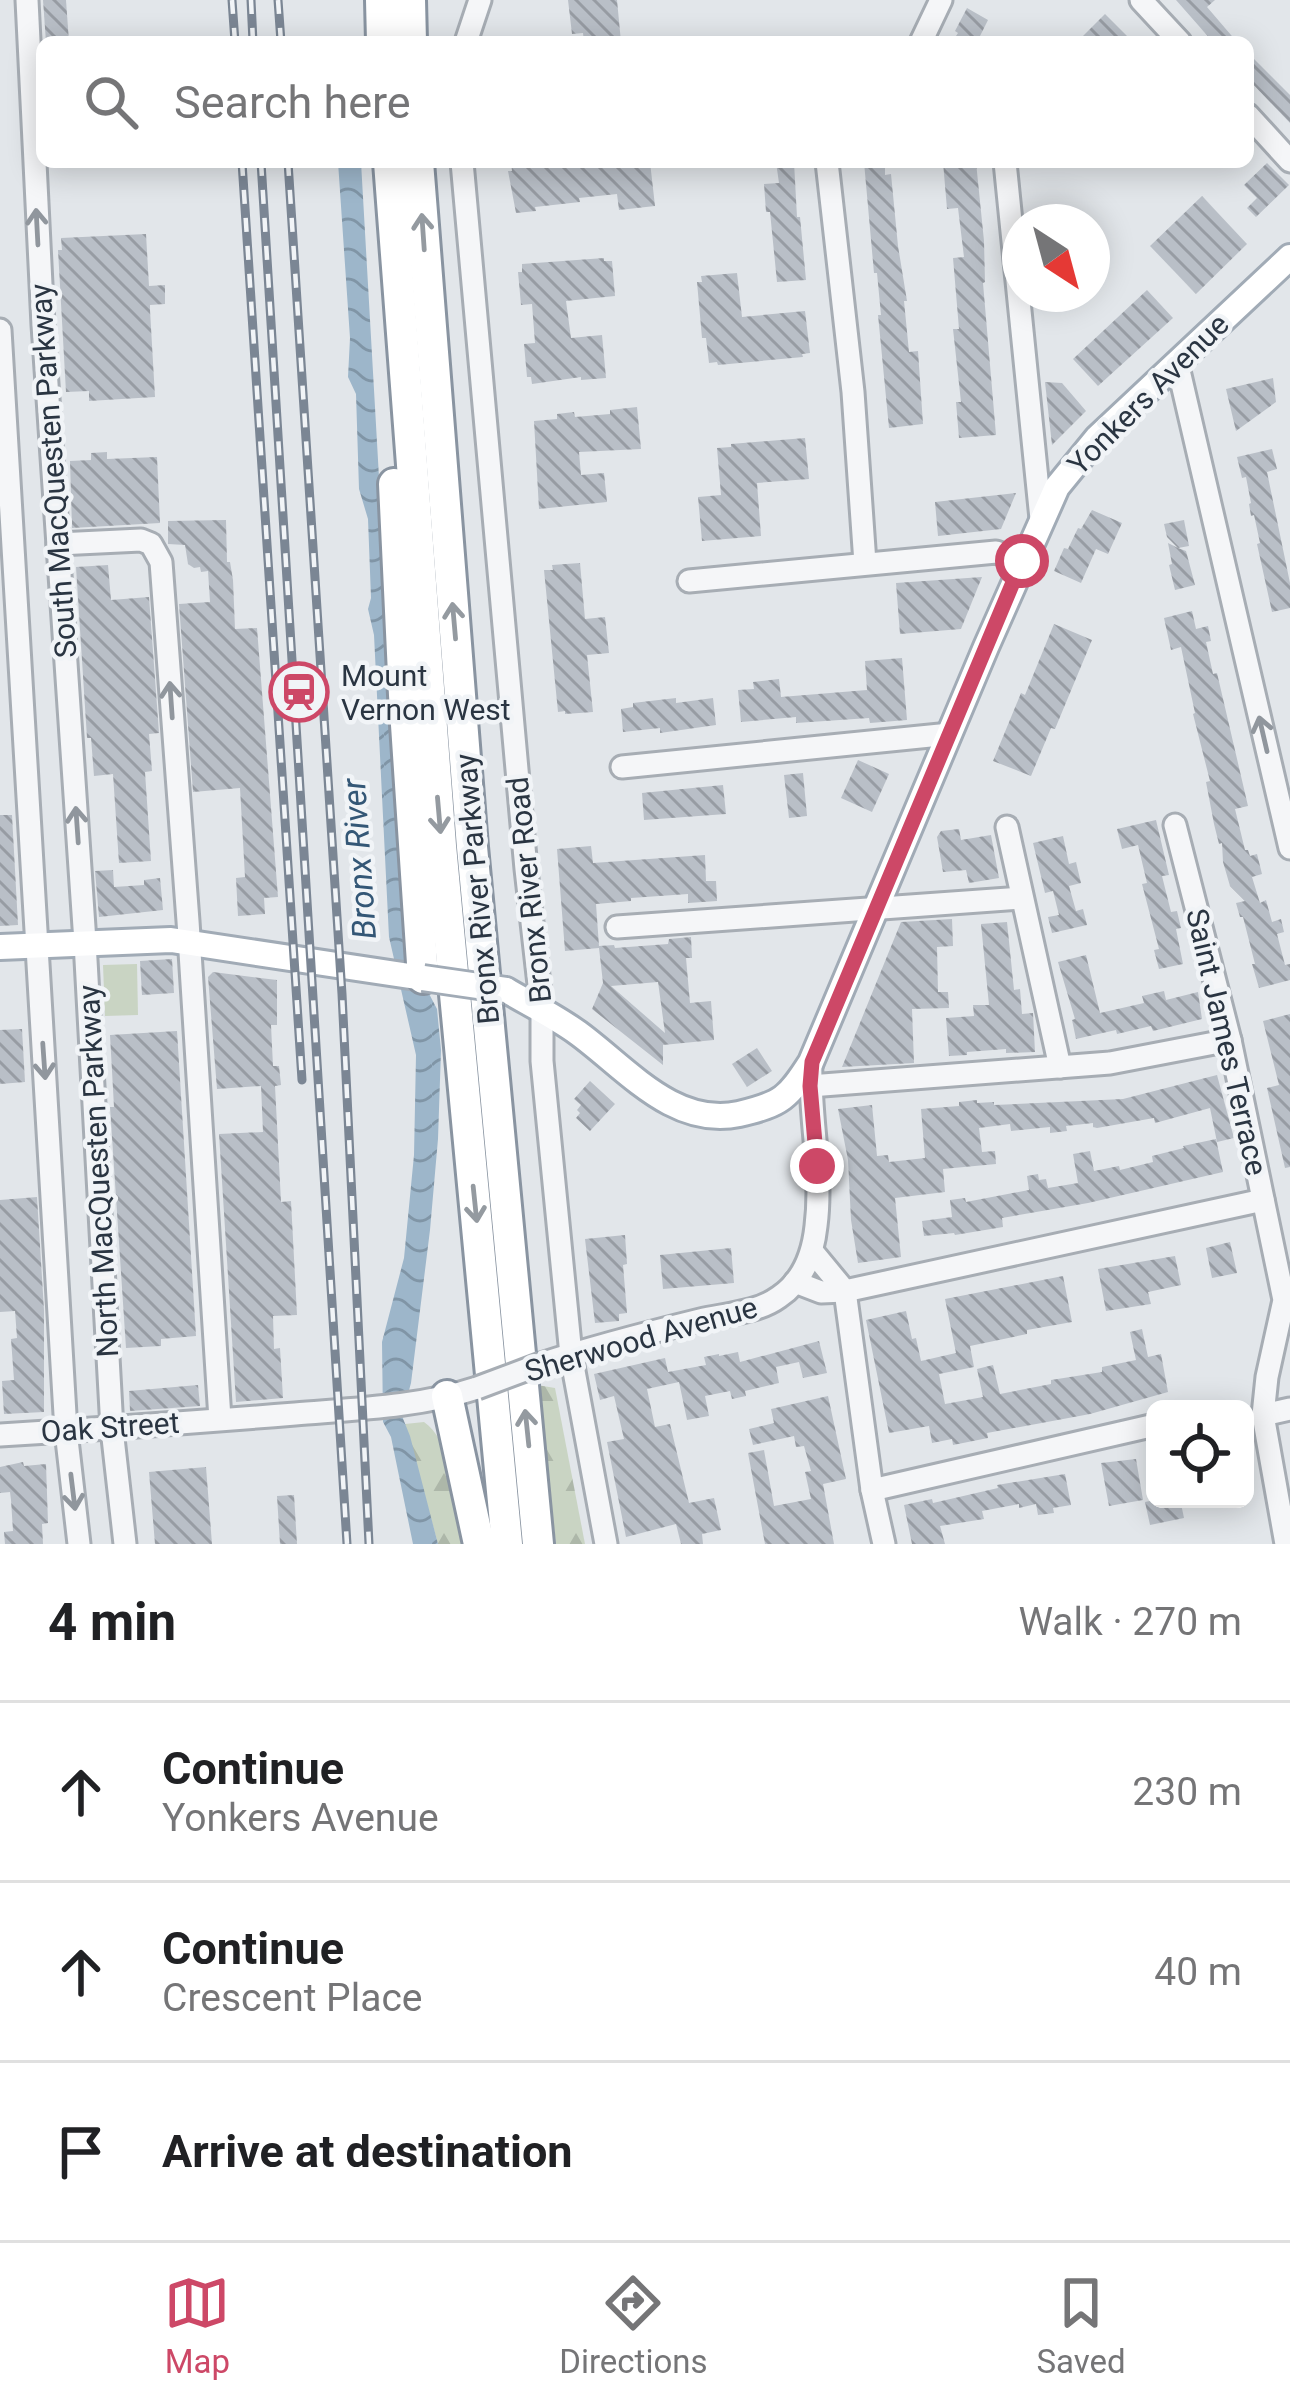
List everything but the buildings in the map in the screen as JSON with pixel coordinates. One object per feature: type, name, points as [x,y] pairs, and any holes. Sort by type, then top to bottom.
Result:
[{"type":"highway","points":[[381,0],[382,36]]},
{"type":"highway","points":[[410,0],[411,36]]},
{"type":"highway","name":"Bronx River Parkway","points":[[389,168],[443,864],[507,1544]]},
{"type":"highway","name":"Bronx River Parkway","points":[[418,168],[476,889],[538,1544]]},
{"type":"highway","points":[[398,280],[394,465],[423,978]]},
{"type":"highway","points":[[448,1395],[479,1544]]},
{"type":"main road","name":"Yonkers Avenue","points":[[0,947],[171,940],[506,990],[576,1031],[683,1110],[723,1117],[770,1107],[811,1074],[877,906],[1057,487],[1096,438],[1290,257]]},
{"type":"street","name":"South MacQuesten Parkway","points":[[27,0],[43,325],[85,942]]},
{"type":"street","points":[[468,36],[480,0]]},
{"type":"street","points":[[924,36],[941,0]]},
{"type":"street","points":[[1142,0],[1175,36]]},
{"type":"street","points":[[1254,122],[1290,161]]},
{"type":"street","name":"Bronx River Road","points":[[463,168],[571,1354],[605,1544]]},
{"type":"street","points":[[828,168],[853,392],[865,563]]},
{"type":"street","points":[[1006,168],[1041,519]]},
{"type":"street","points":[[0,333],[43,325]]},
{"type":"street","name":"South MacQuesten Parkway","points":[[0,333],[36,944]]},
{"type":"street","points":[[1177,362],[1290,848]]},
{"type":"street","points":[[58,544],[140,540],[151,544],[161,562],[220,1419]]},
{"type":"street","points":[[689,581],[996,552],[1022,561]]},
{"type":"street","points":[[622,767],[950,734]]},
{"type":"street","name":"Saint James Terrace","points":[[1175,824],[1230,1040],[1284,1300],[1263,1415],[1286,1544]]},
{"type":"street","points":[[1007,827],[1060,1067]]},
{"type":"street","points":[[617,926],[1022,898]]},
{"type":"street","name":"North MacQuesten Parkway","points":[[85,942],[112,1429],[125,1544]]},
{"type":"street","name":"North MacQuesten Parkway","points":[[36,944],[66,1431],[80,1544]]},
{"type":"street","points":[[795,1282],[812,1251],[818,1193],[811,1074],[1110,1063],[1230,1040]]},
{"type":"street","name":"Sherwood Avenue","points":[[220,1419],[448,1395],[571,1354],[759,1308],[795,1282],[820,1292],[845,1291],[1263,1200]]},
{"type":"street","points":[[812,1251],[845,1291],[872,1490],[884,1544]]},
{"type":"street","points":[[1263,1415],[1290,1409]]},
{"type":"street","name":"Oak Street","points":[[0,1435],[220,1419]]},
{"type":"street","points":[[872,1490],[1146,1427]]},
{"type":"green space","points":[[137,964],[138,1015],[105,1016],[103,965]]},
{"type":"green space","points":[[537,1385],[555,1388],[585,1544],[556,1544]]},
{"type":"green space","points":[[424,1422],[449,1461],[469,1544],[438,1544],[405,1424]]},
{"type":"water","points":[[338,168],[361,168],[396,722],[403,944],[437,1009],[441,1050],[430,1230],[411,1383],[402,1416],[438,1544],[413,1544],[391,1437],[383,1422],[382,1342],[404,1258],[414,1155],[416,1055],[389,937],[374,635],[368,609],[368,519],[359,489],[356,394],[348,377],[350,338]]},
{"type":"railway","points":[[232,0],[235,36]]},
{"type":"railway","points":[[251,0],[253,36]]},
{"type":"railway","points":[[278,0],[281,36]]},
{"type":"railway","points":[[242,168],[302,1080]]},
{"type":"railway","points":[[261,168],[347,1544]]},
{"type":"railway","points":[[288,168],[342,994],[369,1544]]},
{"type":"place","name":"Mount Vernon West","points":[[299,692]]},
{"type":"route","points":[[817,1166],[812,1062],[1022,561]]},
{"type":"water label","name":"Bronx River","points":[[359,859]]}]
